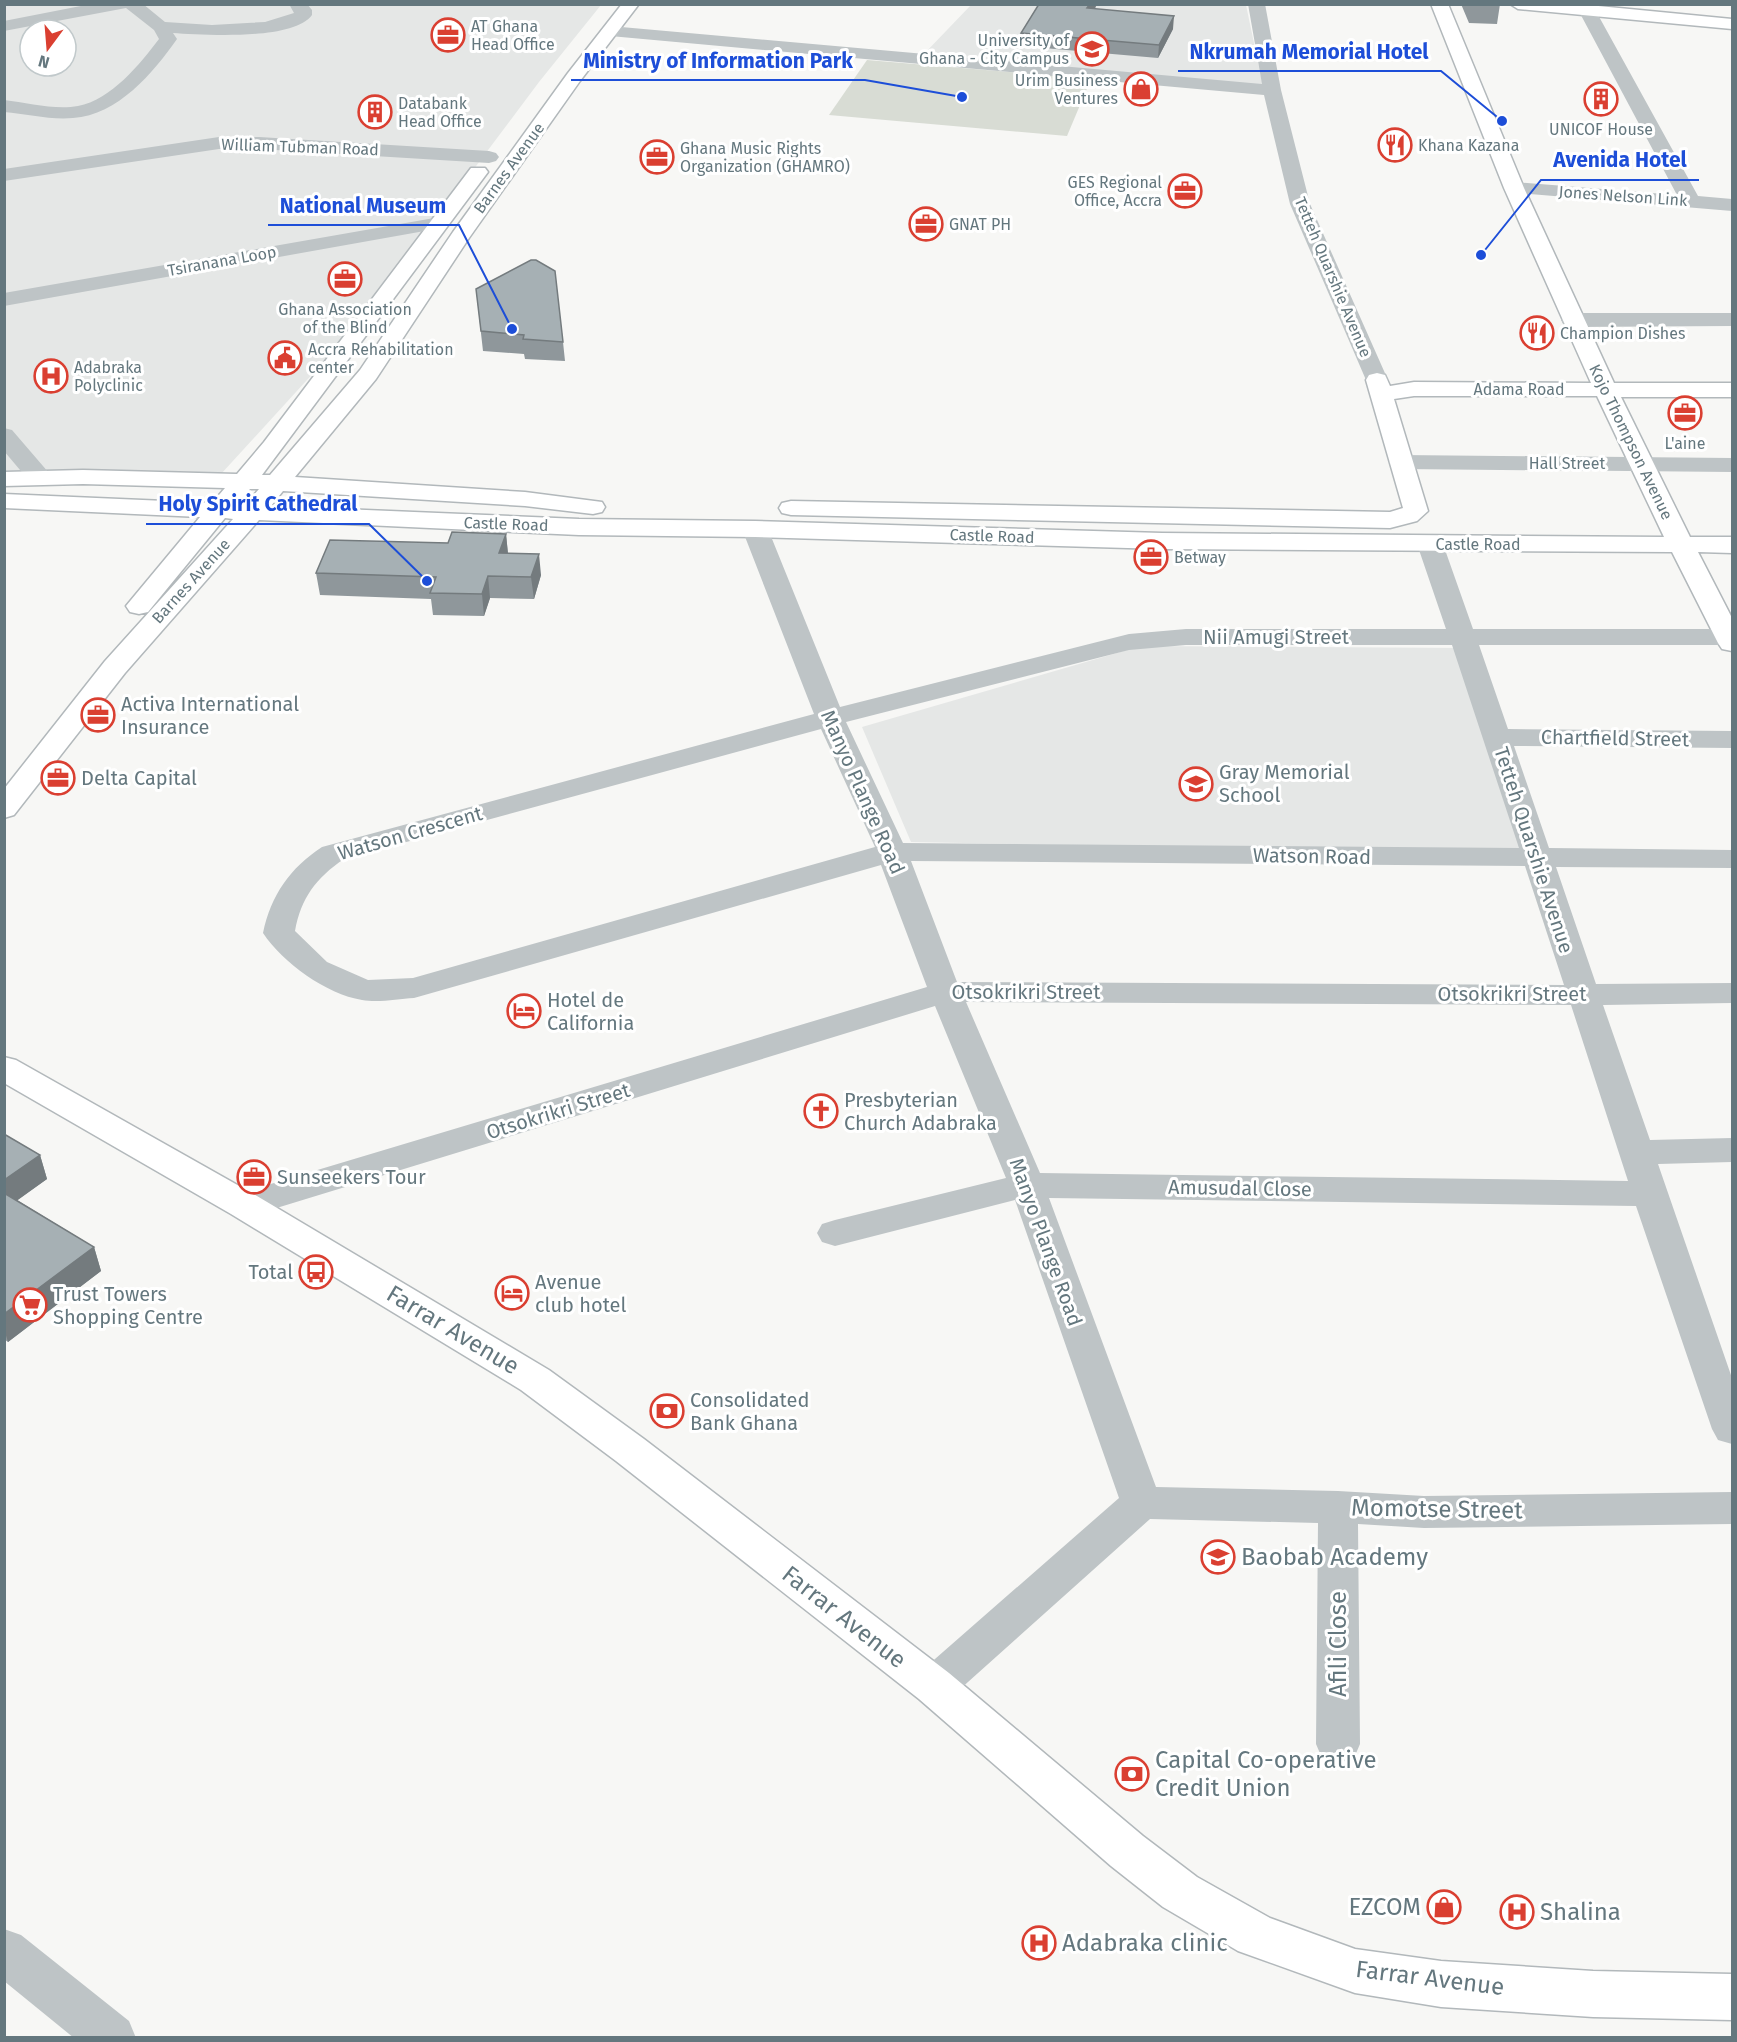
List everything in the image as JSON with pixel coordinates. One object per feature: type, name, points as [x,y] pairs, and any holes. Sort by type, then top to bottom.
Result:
[{"type":"main road","name":"Barnes Avenue","points":[[251,494],[300,455],[368,374],[460,236],[632,4]]},
{"type":"main road","name":"Kojo Thompson Avenue","points":[[1439,4],[1514,188],[1572,320],[1681,545],[1732,639]]},
{"type":"main road","points":[[1518,4],[1584,7],[1732,24]]},
{"type":"main road","name":"Barnes Avenue","points":[[4,809],[115,667],[223,545],[251,494],[272,447],[493,152]]},
{"type":"main road","name":"Adama Road","points":[[1380,389],[1386,394],[1414,389],[1731,392]]},
{"type":"main road","name":"Tetteh Quarshie Avenue","points":[[1380,389],[1416,511]]},
{"type":"main road","points":[[161,479],[229,470],[272,447]]},
{"type":"main road","points":[[300,455],[304,471],[311,478],[328,486]]},
{"type":"main road","name":"Castle Road","points":[[4,479],[161,479],[251,494],[328,486],[525,499],[578,507],[961,510],[1390,520],[1408,516],[1416,511]]},
{"type":"main road","points":[[4,492],[79,489],[251,494],[339,501],[538,508],[578,507]]},
{"type":"main road","name":"Castle Road","points":[[4,501],[218,511],[251,494]]},
{"type":"main road","name":"Castle Road","points":[[251,494],[295,515],[567,526],[1162,541],[1732,545]]},
{"type":"main road","points":[[109,506],[177,523],[189,534],[188,549]]},
{"type":"main road","name":"Barnes Avenue","points":[[4,774],[102,650],[218,511]]},
{"type":"main road","points":[[223,545],[242,531],[295,515]]},
{"type":"main road","points":[[1160,515],[1162,541]]},
{"type":"main road","name":"Farrar Avenue","points":[[4,1068],[244,1205],[535,1380],[630,1450],[934,1686],[1127,1851],[1180,1892],[1255,1935],[1355,1971],[1441,1984],[1593,1994],[1732,1997]]},
{"type":"street","points":[[4,26],[121,4]]},
{"type":"street","points":[[4,106],[68,112],[84,111],[115,95],[168,39],[160,27],[132,4]]},
{"type":"street","points":[[160,27],[230,30],[269,26],[303,15],[303,9],[297,4]]},
{"type":"street","name":"Tetteh Quarshie Avenue","points":[[1256,4],[1272,90],[1300,204],[1380,389]]},
{"type":"street","points":[[1584,7],[1691,202]]},
{"type":"street","points":[[610,31],[1272,90]]},
{"type":"street","name":"William Tubman Road","points":[[4,175],[219,143],[493,152]]},
{"type":"street","name":"Jones Nelson Link","points":[[1514,188],[1732,205]]},
{"type":"street","name":"Tsiranana Loop","points":[[4,300],[440,223]]},
{"type":"street","points":[[1572,320],[1732,320]]},
{"type":"street","points":[[4,435],[40,478]]},
{"type":"street","name":"Hall Street","points":[[1401,462],[1732,465]]},
{"type":"street","name":"Manyo Plange Road","points":[[755,529],[830,718],[892,852],[945,992],[1027,1185],[1141,1503]]},
{"type":"street","name":"Tetteh Quarshie Avenue","points":[[1430,544],[1497,737],[1635,1152],[1732,1429]]},
{"type":"street","name":"Nii Amugi Street","points":[[830,718],[1129,642],[1185,637],[1732,639]]},
{"type":"street","name":"Watson Crescent","points":[[830,718],[333,853],[317,863],[302,878],[282,910],[279,933],[316,969],[364,990],[414,988],[892,852]]},
{"type":"street","name":"Chartfield Street","points":[[1497,737],[1732,739]]},
{"type":"street","name":"Watson Road","points":[[892,852],[1732,859]]},
{"type":"street","name":"Otsokrikri Street","points":[[244,1205],[655,1082],[945,992],[1582,995],[1732,993]]},
{"type":"street","points":[[1635,1152],[1732,1150]]},
{"type":"street","name":"Amusudal Close","points":[[835,1233],[1027,1185],[1650,1194]]},
{"type":"street","points":[[934,1686],[1141,1503]]},
{"type":"street","name":"Momotse Street","points":[[1141,1503],[1338,1507],[1424,1512],[1732,1508]]},
{"type":"street","name":"Afili Close","points":[[1338,1507],[1338,1744]]},
{"type":"street","points":[[4,1951],[112,2037]]},
{"type":"shaded area","points":[[4,5],[601,5],[539,82],[405,261],[317,369],[221,474],[5,475]]},
{"type":"shaded area","name":"University of Ghana - City Campus","points":[[971,5],[1246,5],[1263,86],[923,55]]},
{"type":"shaded area","points":[[867,60],[1091,79],[1067,136],[829,115]]},
{"type":"shaded area","name":"Gray Memorial School","points":[[1141,646],[1464,648],[1526,854],[911,842],[862,727]]},
{"type":"building","points":[[1039,4],[1090,4],[1087,8],[1174,16],[1159,45],[1021,33]]},
{"type":"building","points":[[531,260],[536,260],[555,271],[563,342],[523,339],[524,335],[481,331],[476,289]]},
{"type":"building","points":[[452,532],[506,534],[499,553],[539,554],[531,577],[488,576],[482,594],[430,593],[436,577],[316,573],[330,540],[448,543]]},
{"type":"building","points":[[4,1134],[40,1155],[4,1180]]},
{"type":"building","points":[[4,1193],[94,1247],[4,1314]]},
{"type":"place","name":"AT Ghana Head Office","points":[[448,35]]},
{"type":"place","name":"University of Ghana - City Campus","points":[[1092,49]]},
{"type":"place","name":"Urim Business Ventures","points":[[1141,89]]},
{"type":"place","name":"Ministry of Information Park","points":[[962,97]]},
{"type":"place","name":"UNICOF House","points":[[1601,99]]},
{"type":"place","name":"Databank Head Office","points":[[375,112]]},
{"type":"place","name":"Nkrumah Memorial Hotel","points":[[1502,121]]},
{"type":"place","name":"Khana Kazana","points":[[1395,145]]},
{"type":"place","name":"Ghana Music Rights Organization (GHAMRO)","points":[[657,157]]},
{"type":"place","name":"GES Regional Office, Accra","points":[[1185,191]]},
{"type":"place","name":"GNAT PH","points":[[926,224]]},
{"type":"place","name":"Avenida Hotel","points":[[1481,255]]},
{"type":"place","name":"Ghana Association of the Blind","points":[[345,279]]},
{"type":"place","name":"National Museum","points":[[512,329]]},
{"type":"place","name":"Champion Dishes","points":[[1537,333]]},
{"type":"place","name":"Accra Rehabilitation center","points":[[285,358]]},
{"type":"place","name":"Adabraka Polyclinic","points":[[51,376]]},
{"type":"place","name":"L'aine","points":[[1685,413]]},
{"type":"place","name":"Betway","points":[[1151,557]]},
{"type":"place","name":"Holy Spirit Cathedral","points":[[427,581]]},
{"type":"place","name":"Activa International Insurance","points":[[98,715]]},
{"type":"place","name":"Delta Capital","points":[[58,778]]},
{"type":"place","name":"Gray Memorial School","points":[[1196,784]]},
{"type":"place","name":"Hotel de California","points":[[524,1011]]},
{"type":"place","name":"Presbyterian Church Adabraka","points":[[821,1111]]},
{"type":"place","name":"Sunseekers Tour","points":[[254,1177]]},
{"type":"place","name":"Total","points":[[316,1272]]},
{"type":"place","name":"Avenue club hotel","points":[[512,1293]]},
{"type":"place","name":"Trust Towers Shopping Centre","points":[[30,1305]]},
{"type":"place","name":"Consolidated Bank Ghana","points":[[667,1411]]},
{"type":"place","name":"Baobab Academy","points":[[1218,1557]]},
{"type":"place","name":"Capital Co-operative Credit Union","points":[[1132,1774]]},
{"type":"place","name":"EZCOM","points":[[1444,1907]]},
{"type":"place","name":"Shalina","points":[[1517,1912]]},
{"type":"place","name":"Adabraka clinic","points":[[1039,1943]]}]
